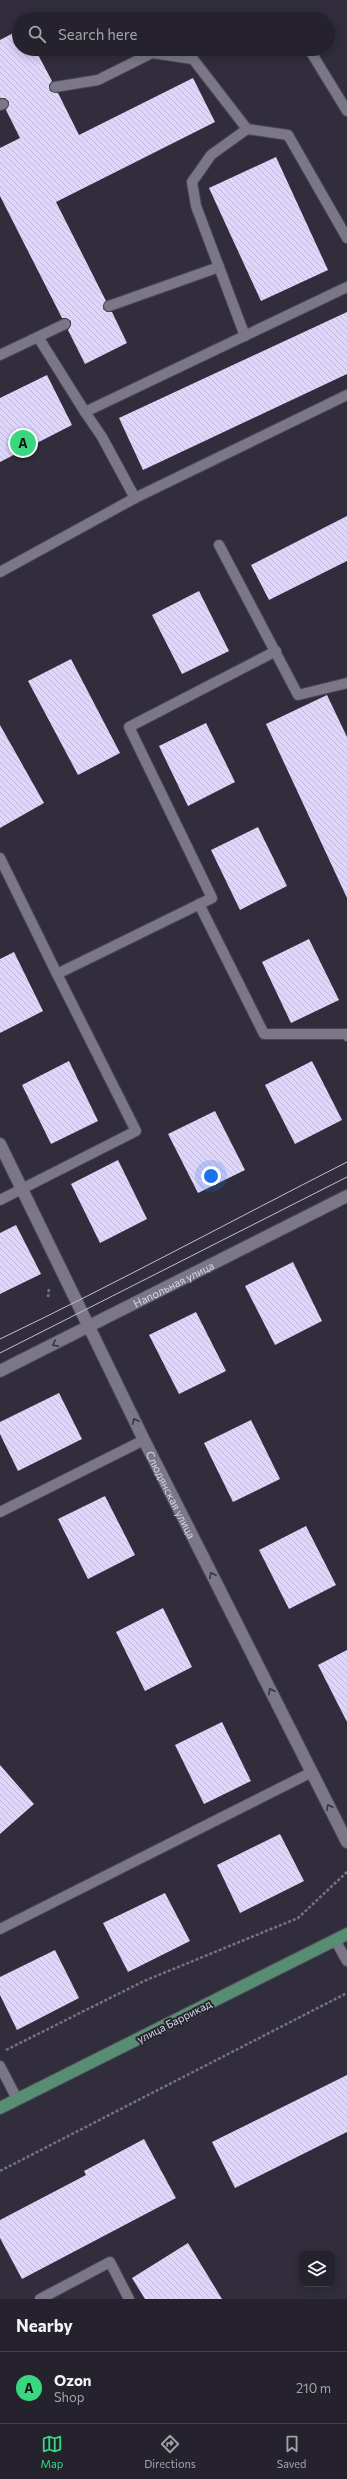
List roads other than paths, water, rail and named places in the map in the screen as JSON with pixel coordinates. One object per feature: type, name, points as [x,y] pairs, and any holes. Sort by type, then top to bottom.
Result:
[{"type":"main road","name":"улица Баррикад","points":[[0,2108],[347,1934]]},
{"type":"street","name":"Слюдянская улица","points":[[0,1144],[21,1190],[90,1326],[144,1440],[347,1842]]},
{"type":"street","name":"Напольная улица","points":[[0,1371],[347,1196]]},
{"type":"lane","points":[[55,87],[98,80],[146,56]]},
{"type":"lane","points":[[172,56],[192,59],[247,129],[288,136],[347,238]]},
{"type":"lane","points":[[314,56],[347,111]]},
{"type":"lane","points":[[245,336],[196,206],[192,182],[211,155],[247,129]]},
{"type":"lane","points":[[109,306],[219,267]]},
{"type":"lane","points":[[85,412],[347,287]]},
{"type":"lane","points":[[0,355],[65,324]]},
{"type":"lane","points":[[38,337],[102,437],[135,498]]},
{"type":"lane","points":[[0,572],[135,498],[347,395]]},
{"type":"lane","points":[[219,545],[298,695],[347,683]]},
{"type":"lane","points":[[57,974],[212,898],[129,727],[276,651]]},
{"type":"lane","points":[[0,858],[136,1131],[0,1200]]},
{"type":"lane","points":[[199,904],[264,1034],[346,1034],[347,1036]]},
{"type":"lane","points":[[0,1512],[144,1440]]},
{"type":"lane","points":[[0,1929],[312,1772]]},
{"type":"lane","points":[[335,1940],[347,1961]]},
{"type":"lane","points":[[0,2066],[17,2100]]},
{"type":"lane","points":[[40,2299],[110,2262],[129,2299]]},
{"type":"tram line","points":[[0,1339],[131,1274],[347,1162]]},
{"type":"tram line","points":[[0,1353],[347,1177]]},
{"type":"place","name":"Ozon","points":[[23,443]]}]
